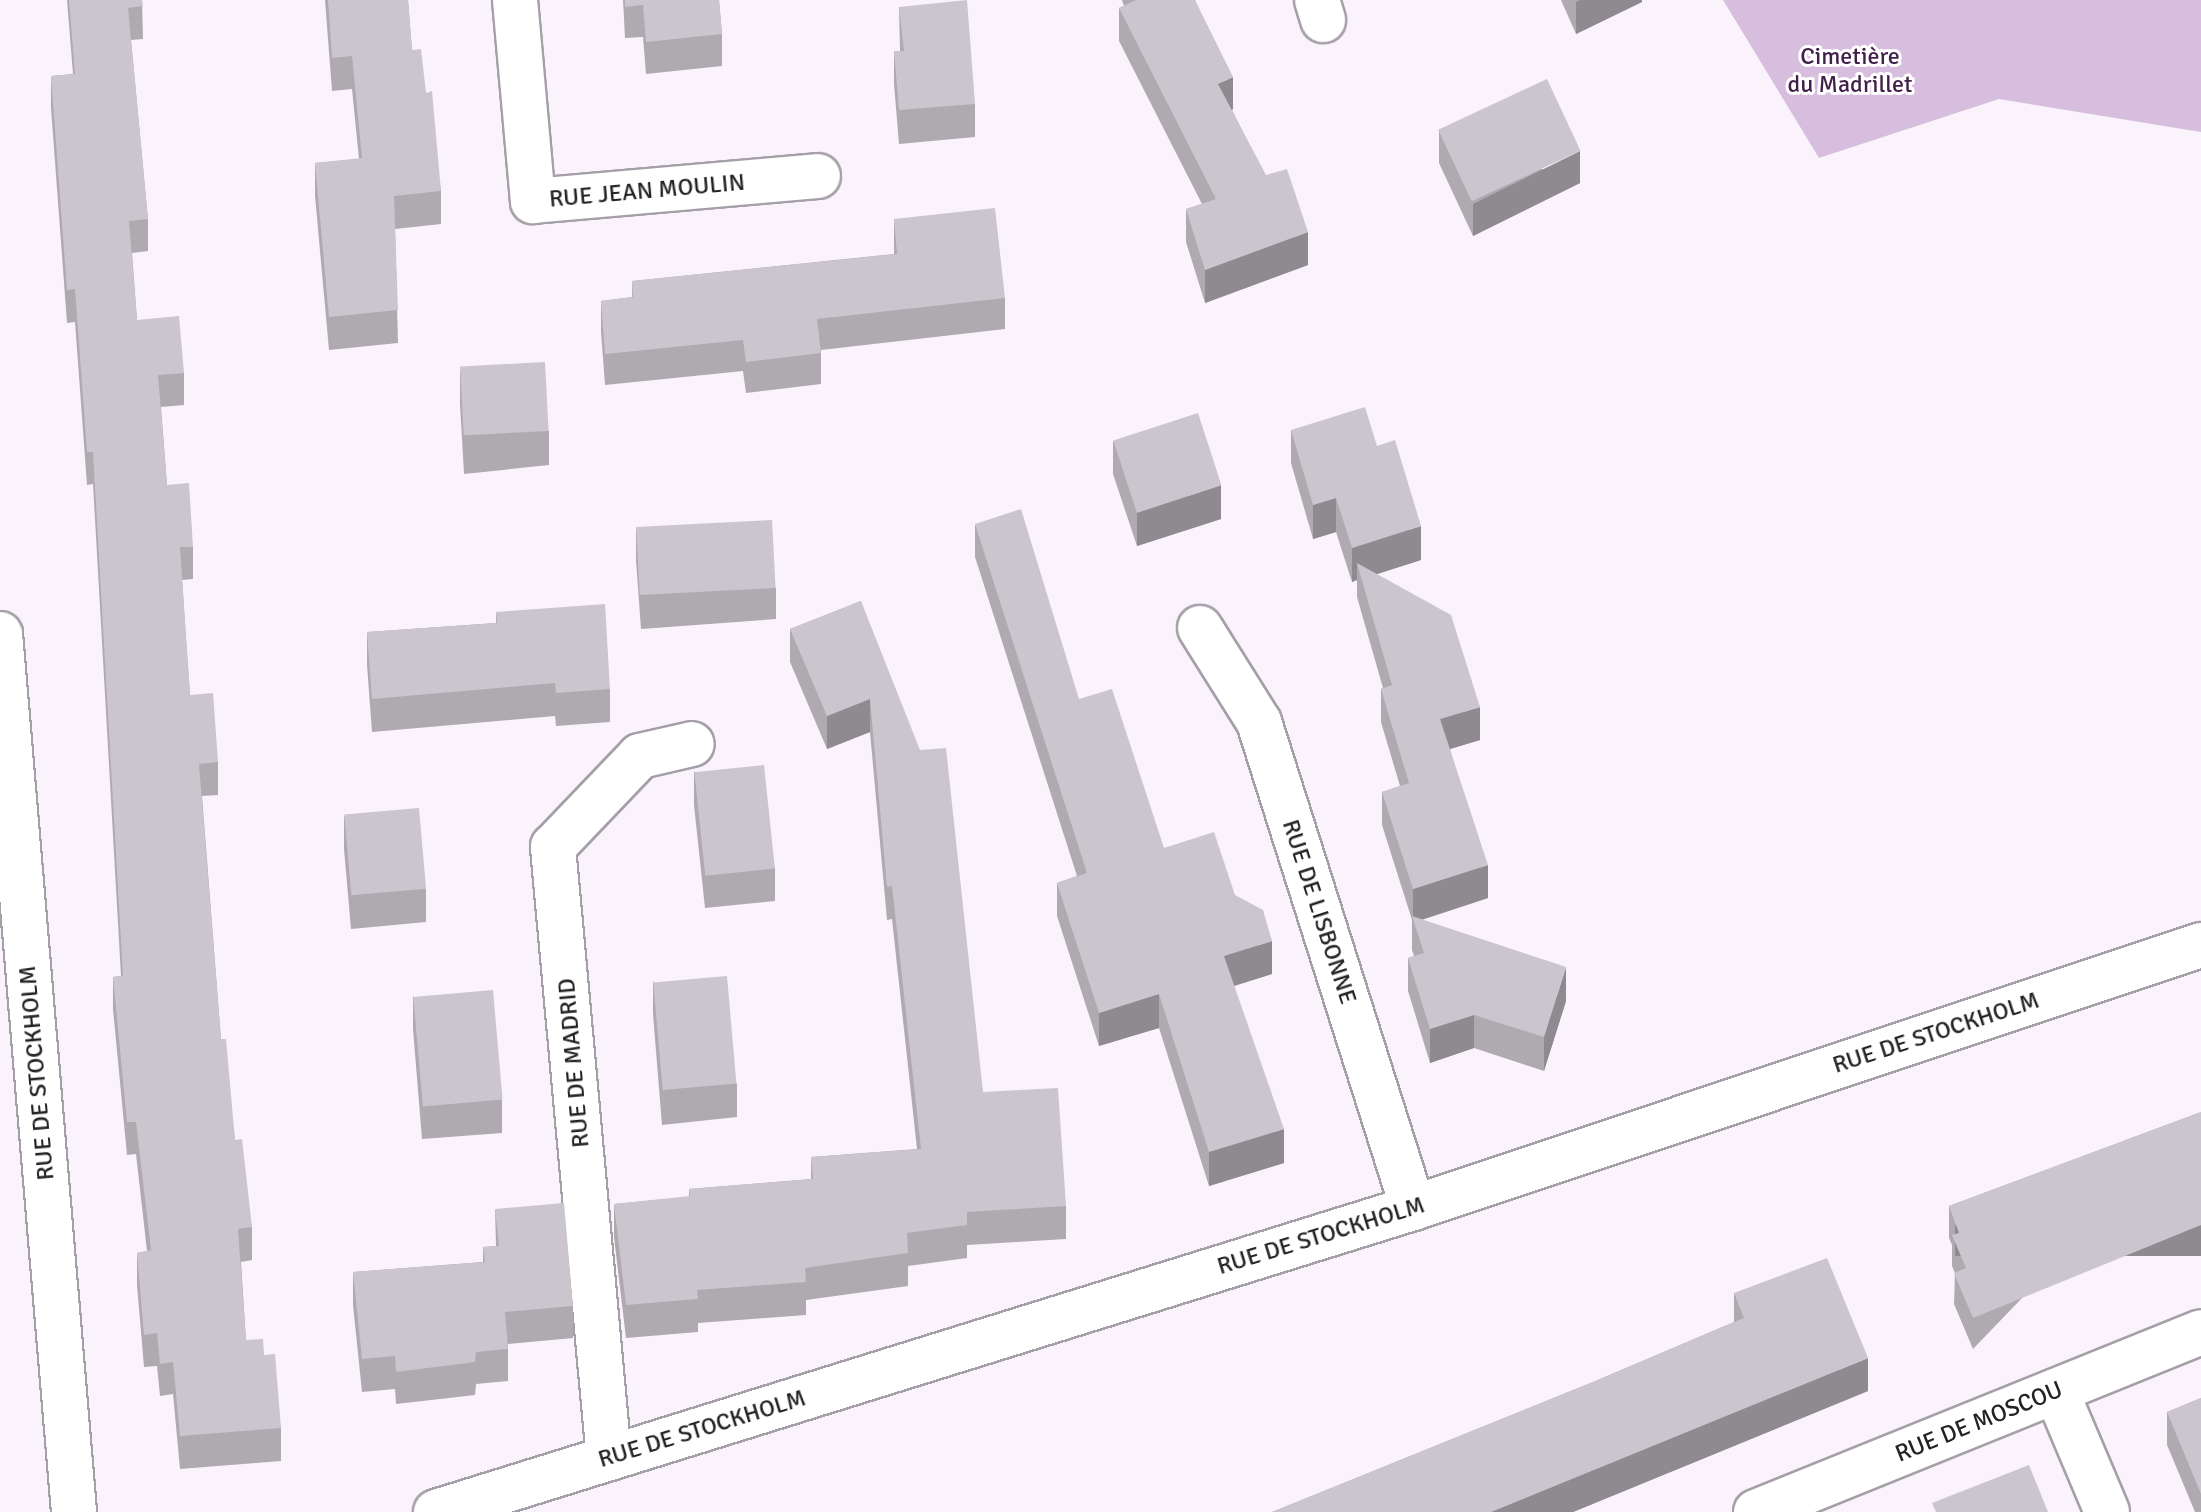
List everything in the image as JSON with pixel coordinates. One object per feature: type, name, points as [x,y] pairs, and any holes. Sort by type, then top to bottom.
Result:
[{"type":"street","name":"RUE JEAN MOULIN","points":[[515,0],[533,201],[818,176]]},
{"type":"street","name":"RUE DE LISBONNE","points":[[1200,628],[1259,722],[1413,1208]]},
{"type":"street","name":"RUE DE STOCKHOLM","points":[[0,634],[74,1512]]},
{"type":"street","name":"RUE DE MADRID","points":[[609,1458],[553,847],[640,756],[692,744]]},
{"type":"street","name":"RUE DE STOCKHOLM","points":[[436,1512],[1413,1208],[2201,945]]},
{"type":"street","name":"RUE DE MOSCOU","points":[[1756,1512],[2201,1332]]},
{"type":"street","points":[[2056,1391],[2107,1512]]},
{"type":"green space","name":"Cimetière du Madrillet","points":[[1723,0],[2201,0],[2201,132],[1999,99],[1819,158]]},
{"type":"building","points":[[69,0],[142,0],[143,6],[128,8],[148,219],[129,221],[137,320],[179,316],[184,373],[158,375],[167,485],[189,483],[193,547],[180,547],[190,695],[213,693],[218,762],[199,764],[221,1039],[226,1039],[235,1140],[242,1139],[252,1227],[238,1229],[246,1340],[263,1339],[264,1355],[275,1354],[281,1428],[180,1436],[173,1362],[160,1364],[157,1333],[144,1335],[137,1253],[151,1250],[136,1122],[127,1122],[113,977],[123,976],[93,452],[87,452],[75,289],[67,290],[51,76],[75,74]]},
{"type":"building","points":[[328,0],[408,0],[412,50],[421,49],[426,93],[432,91],[441,191],[394,196],[398,310],[329,317],[315,163],[362,158],[352,56],[332,58]]},
{"type":"building","points":[[625,0],[719,0],[722,34],[646,42],[643,5],[625,7]]},
{"type":"building","points":[[967,0],[975,104],[899,110],[894,51],[904,51],[899,7]]},
{"type":"building","points":[[1136,0],[1195,0],[1233,77],[1218,84],[1266,175],[1287,169],[1308,232],[1205,270],[1186,209],[1216,199],[1119,8]]},
{"type":"building","points":[[1547,79],[1580,151],[1472,201],[1438,130]]},
{"type":"building","points":[[995,208],[1005,298],[817,319],[821,353],[746,362],[743,340],[605,354],[601,301],[633,297],[632,281],[897,254],[894,219]]},
{"type":"building","points":[[545,362],[549,431],[464,435],[460,366]]},
{"type":"building","points":[[1365,407],[1377,446],[1395,440],[1421,526],[1352,548],[1336,498],[1313,505],[1291,430]]},
{"type":"building","points":[[1198,413],[1221,485],[1137,513],[1113,441]]},
{"type":"building","points":[[1021,509],[1079,699],[1112,689],[1164,848],[1214,832],[1235,895],[1263,910],[1272,941],[1224,956],[1284,1129],[1209,1152],[1159,994],[1099,1013],[1057,883],[1087,873],[975,524]]},
{"type":"building","points":[[772,520],[776,588],[640,595],[636,527]]},
{"type":"building","points":[[1357,563],[1451,615],[1480,707],[1440,719],[1488,865],[1413,889],[1382,792],[1409,783],[1381,689],[1392,685]]},
{"type":"building","points":[[861,601],[920,750],[946,748],[983,1092],[1058,1088],[1066,1206],[967,1212],[967,1225],[907,1233],[908,1253],[805,1268],[806,1282],[697,1290],[698,1299],[626,1305],[614,1204],[690,1196],[689,1189],[813,1179],[811,1157],[921,1149],[892,886],[887,887],[870,699],[827,716],[790,629]]},
{"type":"building","points":[[605,604],[610,689],[556,693],[555,683],[372,699],[367,632],[497,623],[496,612]]},
{"type":"building","points":[[764,765],[775,868],[705,876],[694,772]]},
{"type":"building","points":[[419,808],[426,889],[351,895],[344,815]]},
{"type":"building","points":[[1412,916],[1566,967],[1544,1037],[1474,1015],[1430,1029],[1408,958],[1424,953]]},
{"type":"building","points":[[727,976],[736,1084],[663,1090],[653,982]]},
{"type":"building","points":[[493,990],[503,1100],[423,1107],[413,997]]},
{"type":"building","points":[[2201,1112],[2201,1225],[1973,1318],[1954,1273],[1966,1268],[1952,1235],[1959,1233],[1949,1206]]},
{"type":"building","points":[[564,1203],[573,1306],[505,1312],[508,1349],[476,1352],[475,1362],[396,1372],[395,1356],[362,1359],[353,1272],[485,1262],[483,1247],[499,1246],[495,1209]]},
{"type":"building","points":[[1827,1258],[1868,1358],[1491,1512],[1272,1512],[1744,1318],[1734,1293]]},
{"type":"building","points":[[2201,1398],[2201,1494],[2167,1412]]},
{"type":"building","points":[[2029,1465],[2048,1512],[1936,1512],[1932,1503]]}]
